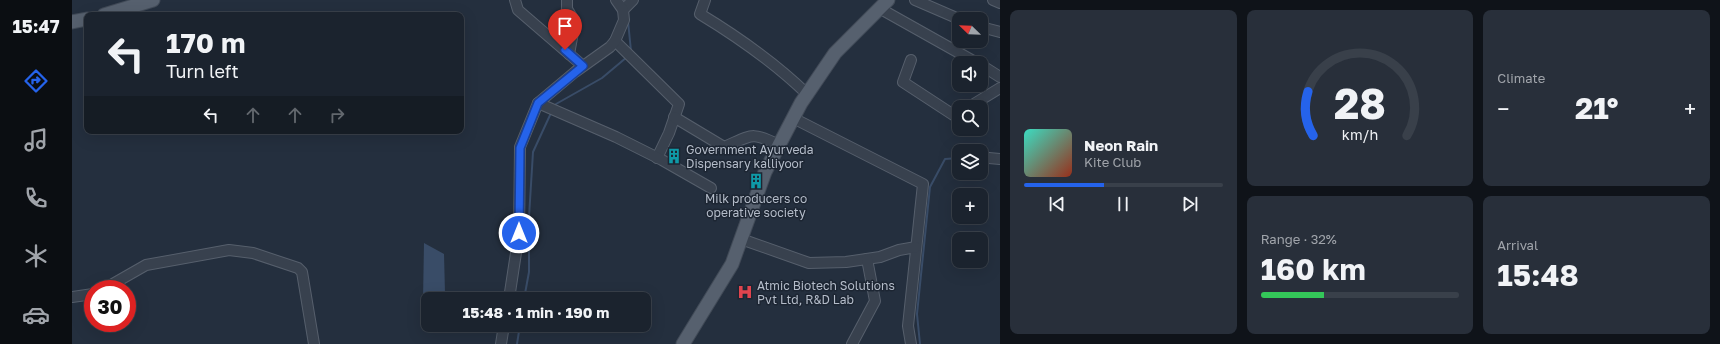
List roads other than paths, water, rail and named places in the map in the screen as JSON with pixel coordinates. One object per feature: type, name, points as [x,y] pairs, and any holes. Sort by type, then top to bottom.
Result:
[{"type":"main road","points":[[114,12],[153,0]]},
{"type":"main road","points":[[683,344],[732,264],[765,172],[807,94],[835,53],[883,4]]},
{"type":"main road","points":[[72,22],[84,20]]},
{"type":"street","points":[[515,0],[518,10],[583,66]]},
{"type":"street","points":[[567,0],[567,9],[575,22],[569,54]]},
{"type":"street","points":[[509,292],[519,233],[520,148],[538,103],[583,66],[610,47],[615,41],[624,20],[623,10],[616,0]]},
{"type":"street","points":[[623,10],[633,0]]},
{"type":"street","points":[[705,0],[700,14],[731,33],[787,75],[807,94]]},
{"type":"street","points":[[914,0],[952,16]]},
{"type":"street","points":[[992,0],[1000,3]]},
{"type":"street","points":[[883,4],[966,56]]},
{"type":"street","points":[[988,29],[1000,32]]},
{"type":"street","points":[[615,41],[628,56],[679,104],[657,158]]},
{"type":"street","points":[[911,60],[903,82],[952,114]]},
{"type":"street","points":[[988,69],[1000,77]]},
{"type":"street","points":[[980,100],[1000,88]]},
{"type":"street","points":[[538,103],[657,158],[711,188]]},
{"type":"street","points":[[674,117],[724,147],[752,135],[762,137],[779,145]]},
{"type":"street","points":[[793,118],[923,184],[908,326],[911,344]]},
{"type":"street","points":[[989,158],[1000,160]]},
{"type":"street","points":[[741,239],[809,263],[867,259],[916,247]]},
{"type":"street","points":[[120,280],[146,265],[229,250],[253,253],[298,268],[302,272],[314,344]]},
{"type":"street","points":[[852,344],[875,301],[867,259]]},
{"type":"street","points":[[72,297],[84,295]]},
{"type":"street","points":[[501,344],[503,332]]},
{"type":"water","points":[[424,243],[444,254],[445,292],[423,292]]},
{"type":"waterway","points":[[628,21],[631,51]]},
{"type":"waterway","points":[[554,107],[556,104],[602,78],[627,57]]},
{"type":"waterway","points":[[525,292],[529,272],[529,217],[533,152],[551,113]]},
{"type":"waterway","points":[[920,344],[917,314],[930,187],[945,159],[952,158]]},
{"type":"waterway","points":[[517,344],[519,332]]},
{"type":"place","name":"Government Ayurveda Dispensary kalliyoor","points":[[674,156]]},
{"type":"place","name":"Milk producers co operative society","points":[[756,181]]},
{"type":"place","name":"Atmic Biotech Solutions Pvt Ltd, R&D Lab","points":[[745,292]]}]
